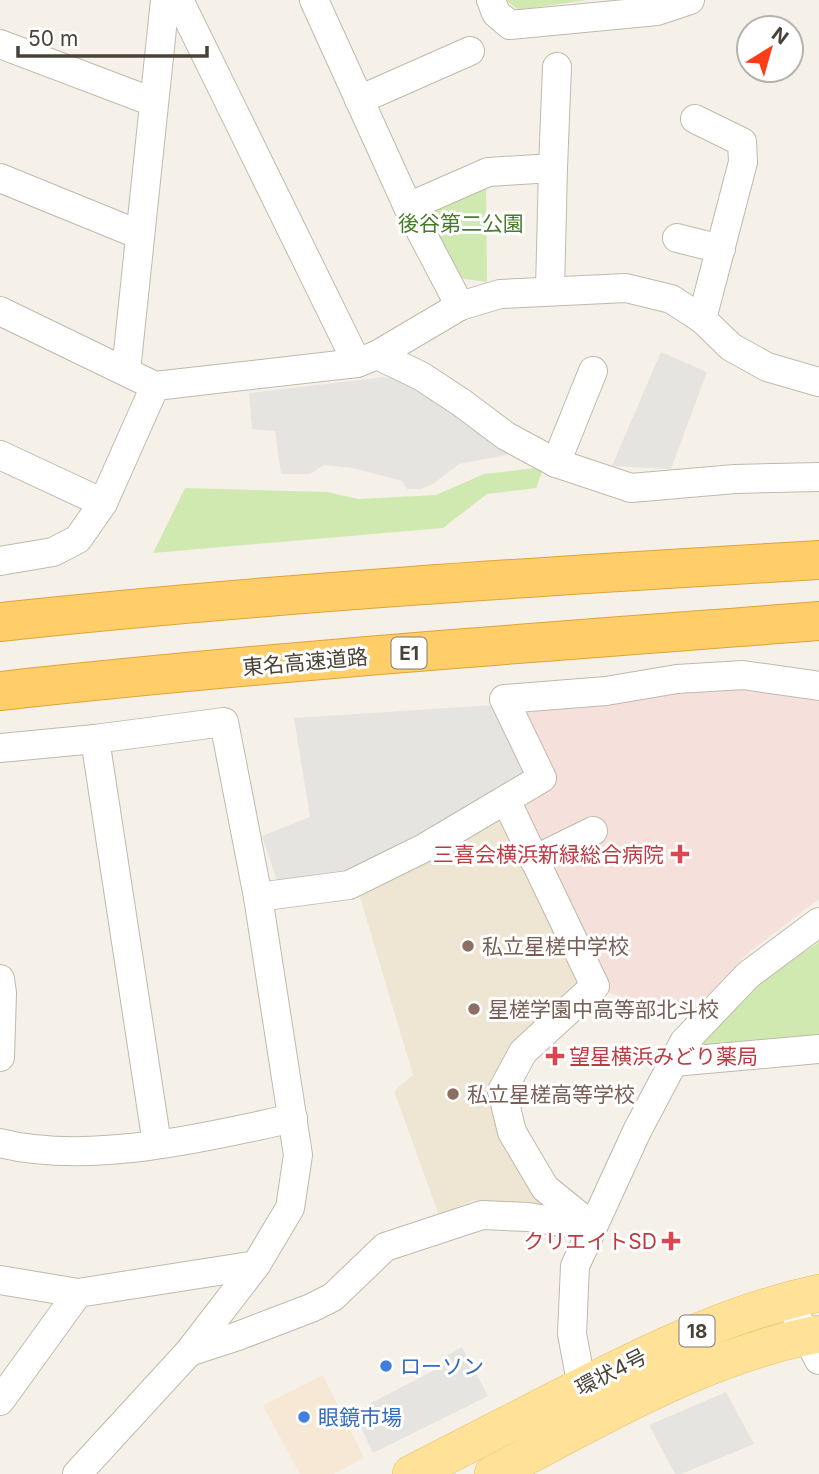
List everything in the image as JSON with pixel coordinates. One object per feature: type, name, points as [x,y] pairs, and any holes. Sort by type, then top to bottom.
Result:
[{"type":"highway","points":[[0,622],[111,610],[449,582],[819,560]]},
{"type":"highway","name":"東名高速道路","points":[[0,691],[422,652],[819,621]]},
{"type":"main road","name":"環状4号","points":[[411,1474],[646,1353],[724,1320],[804,1296]]},
{"type":"main road","name":"環状4号","points":[[493,1474],[660,1387],[733,1357],[815,1343]]},
{"type":"street","points":[[126,371],[165,0]]},
{"type":"street","points":[[179,0],[367,359],[421,376],[462,402],[506,436],[556,463],[631,488],[735,479],[819,477]]},
{"type":"street","points":[[314,0],[408,206],[460,306]]},
{"type":"street","points":[[491,0],[496,13],[510,25],[657,11],[690,0]]},
{"type":"street","points":[[0,44],[153,102]]},
{"type":"street","points":[[359,100],[470,51]]},
{"type":"street","points":[[550,290],[557,67]]},
{"type":"street","points":[[695,120],[742,142],[741,174],[702,319]]},
{"type":"street","points":[[408,206],[488,172],[553,168]]},
{"type":"street","points":[[0,178],[140,235]]},
{"type":"street","points":[[677,238],[721,249]]},
{"type":"street","points":[[0,311],[155,386],[367,359],[460,306],[500,294],[626,288],[671,299],[702,319],[731,347],[767,367],[819,383]]},
{"type":"street","points":[[556,463],[593,371]]},
{"type":"street","points":[[0,561],[53,552],[78,539],[103,503],[155,386]]},
{"type":"street","points":[[0,455],[103,503]]},
{"type":"street","points":[[258,897],[349,885],[424,848],[542,778],[504,699],[606,691],[677,679],[743,676],[819,686]]},
{"type":"street","points":[[0,748],[224,722],[258,897],[298,1155],[290,1208],[256,1265],[189,1352],[77,1474]]},
{"type":"street","points":[[95,739],[157,1144]]},
{"type":"street","points":[[506,800],[595,986],[523,1052],[502,1091],[512,1132],[545,1188],[593,1227]]},
{"type":"street","points":[[534,860],[593,831]]},
{"type":"street","points":[[599,1419],[582,1387],[572,1334],[575,1266],[637,1132],[684,1042],[748,975],[819,922]]},
{"type":"street","points":[[0,979],[0,1057]]},
{"type":"street","points":[[673,1062],[819,1049]]},
{"type":"street","points":[[0,1143],[20,1148],[89,1151],[157,1144],[292,1118]]},
{"type":"street","points":[[189,1352],[238,1336],[333,1297],[385,1247],[482,1215],[528,1217],[593,1227]]},
{"type":"street","points":[[0,1280],[78,1293],[256,1265]]},
{"type":"street","points":[[0,1401],[78,1293]]},
{"type":"street","points":[[804,1296],[815,1343]]},
{"type":"shaded area","points":[[661,352],[707,372],[671,469],[612,466]]},
{"type":"shaded area","points":[[384,377],[416,384],[511,454],[459,464],[433,484],[421,489],[407,489],[402,481],[353,468],[324,465],[310,474],[281,474],[275,431],[252,429],[249,393]]},
{"type":"shaded area","name":"三喜会横浜新緑総合病院","points":[[741,685],[819,698],[819,899],[747,954],[707,996],[659,1010],[605,991],[520,808],[552,782],[519,707]]},
{"type":"shaded area","points":[[494,705],[526,777],[349,870],[277,880],[262,836],[310,817],[294,718]]},
{"type":"shaded area","name":"星槎学園中高等部北斗校","points":[[506,811],[583,982],[504,1064],[541,1206],[474,1200],[439,1215],[394,1091],[413,1075],[357,887]]},
{"type":"shaded area","points":[[462,1347],[488,1396],[373,1453],[354,1412],[446,1364],[444,1357]]},
{"type":"shaded area","points":[[323,1375],[364,1458],[334,1474],[300,1474],[263,1406]]},
{"type":"shaded area","points":[[726,1392],[754,1444],[681,1474],[675,1474],[649,1425]]},
{"type":"green space","points":[[506,0],[588,0],[518,10]]},
{"type":"green space","name":"後谷第二公園","points":[[486,179],[487,282],[459,278],[426,211]]},
{"type":"green space","points":[[544,467],[536,488],[487,494],[443,528],[153,553],[185,488],[327,492],[358,499],[436,495],[484,474]]},
{"type":"green space","points":[[819,942],[819,1041],[692,1048],[759,982]]},
{"type":"place","name":"三喜会横浜新緑総合病院","points":[[680,854]]},
{"type":"place","name":"私立星槎中学校","points":[[468,946]]},
{"type":"place","name":"星槎学園中高等部北斗校","points":[[474,1009]]},
{"type":"place","name":"望星横浜みどり薬局","points":[[555,1056]]},
{"type":"place","name":"私立星槎高等学校","points":[[453,1094]]},
{"type":"place","name":"クリエイトSD","points":[[671,1241]]},
{"type":"place","name":"ローソン","points":[[386,1366]]},
{"type":"place","name":"眼鏡市場","points":[[304,1417]]}]
